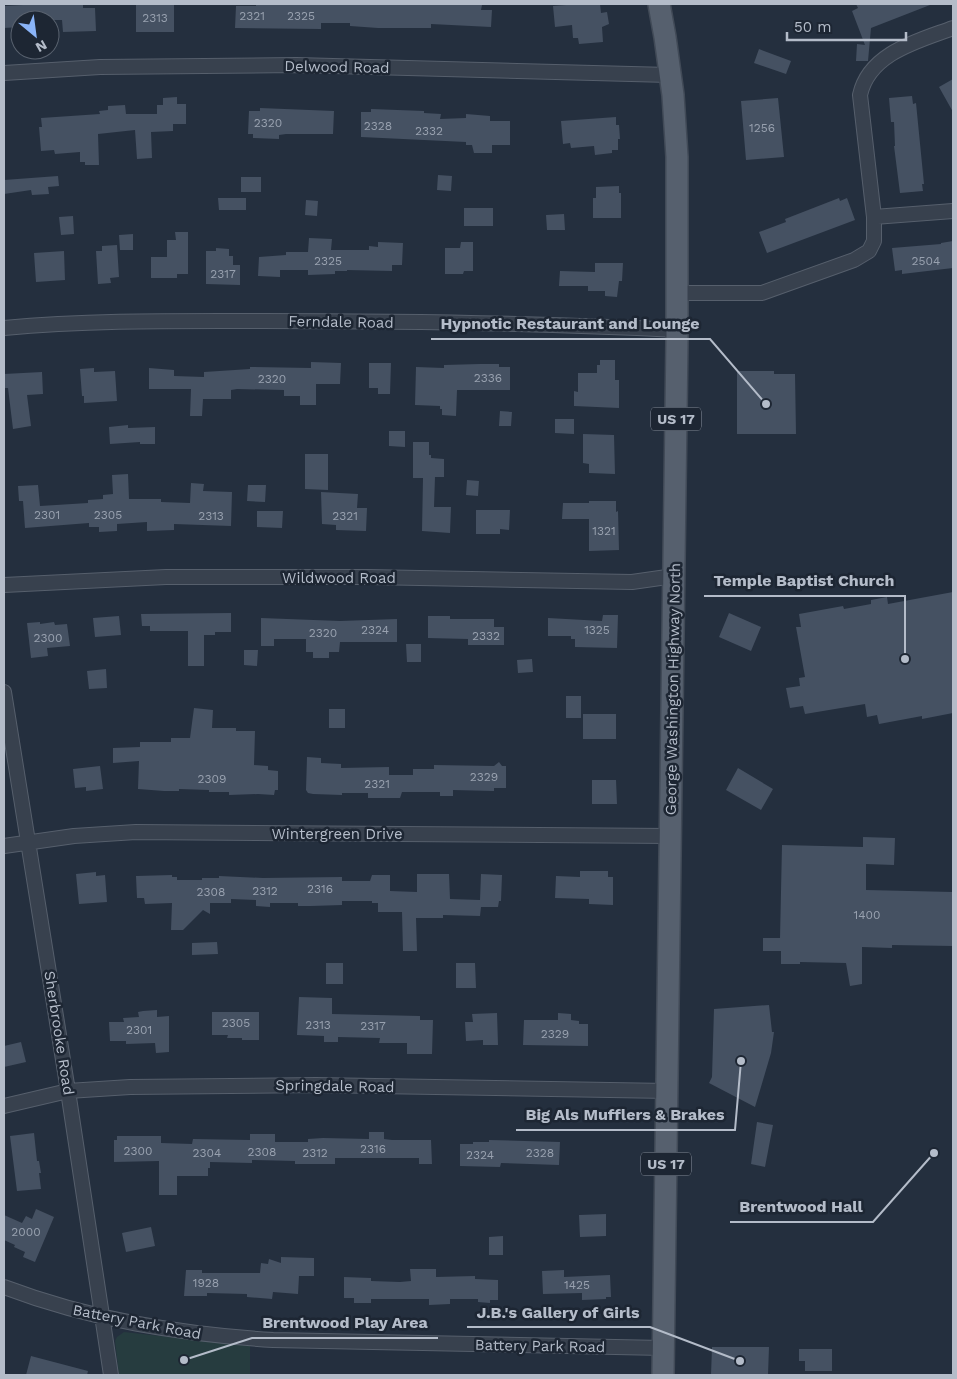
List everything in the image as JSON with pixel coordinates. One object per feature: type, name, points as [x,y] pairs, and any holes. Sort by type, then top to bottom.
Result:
[{"type":"main road","name":"George Washington Highway North","points":[[659,4],[673,95],[677,157],[678,293],[663,1375]]},
{"type":"street","points":[[678,293],[762,293],[854,260],[869,251],[874,241],[874,217],[860,95],[862,83],[886,57],[910,44],[953,28]]},
{"type":"street","name":"Delwood Road","points":[[4,73],[100,67],[296,65],[669,75]]},
{"type":"street","points":[[874,217],[953,211]]},
{"type":"street","name":"Ferndale Road","points":[[4,328],[112,322],[310,321],[584,326],[678,330]]},
{"type":"street","name":"Wildwood Road","points":[[4,585],[166,577],[368,577],[632,582],[674,576]]},
{"type":"street","name":"Sherbrooke Road","points":[[4,692],[68,1090],[111,1375]]},
{"type":"street","name":"Wintergreen Drive","points":[[4,846],[74,836],[136,832],[670,836]]},
{"type":"street","name":"Springdale Road","points":[[4,1106],[68,1090],[139,1087],[316,1085],[668,1091]]},
{"type":"street","name":"Battery Park Road","points":[[4,1287],[44,1302],[103,1318],[148,1327],[215,1336],[273,1340],[663,1348]]},
{"type":"green space","points":[[124,1332],[250,1346],[250,1375],[119,1375],[115,1341]]},
{"type":"building","points":[[83,4],[83,8],[95,8],[96,31],[63,32],[60,10],[10,10],[10,28],[4,28],[4,6]]},
{"type":"building","points":[[136,4],[174,4],[174,32],[136,32]]},
{"type":"building","points":[[256,4],[482,5],[481,10],[492,10],[491,27],[431,24],[431,28],[378,28],[350,26],[350,23],[321,23],[321,29],[235,28],[236,6],[256,6]]},
{"type":"building","points":[[600,4],[601,13],[607,12],[609,24],[602,27],[603,42],[579,44],[578,38],[573,38],[572,25],[555,27],[553,6]]},
{"type":"building","points":[[856,4],[930,5],[871,28],[868,61],[856,61],[857,44],[865,45],[852,11],[858,8]]},
{"type":"building","points":[[759,49],[791,61],[786,74],[754,63]]},
{"type":"building","points":[[953,79],[953,112],[939,87]]},
{"type":"building","points":[[912,96],[913,104],[916,103],[924,184],[922,184],[923,191],[900,193],[894,146],[894,122],[891,122],[889,98]]},
{"type":"building","points":[[177,97],[177,104],[186,104],[186,124],[173,124],[173,131],[151,132],[152,158],[137,159],[135,130],[98,134],[99,165],[85,165],[85,162],[80,162],[80,152],[55,154],[54,150],[41,151],[39,127],[42,127],[41,118],[100,114],[99,111],[108,110],[108,106],[125,105],[126,114],[157,114],[157,105],[163,105],[163,98]]},
{"type":"building","points":[[778,98],[784,157],[746,160],[741,101]]},
{"type":"building","points":[[260,108],[334,111],[333,134],[286,134],[279,135],[279,139],[253,138],[253,134],[248,134],[249,111],[260,111]]},
{"type":"building","points":[[371,109],[424,111],[424,113],[441,114],[440,119],[466,118],[466,114],[490,116],[490,121],[510,121],[510,145],[492,145],[492,153],[474,153],[472,145],[466,145],[466,142],[361,137],[361,112],[371,112]]},
{"type":"building","points":[[616,117],[616,125],[619,125],[620,139],[618,139],[618,150],[612,150],[612,153],[595,155],[594,146],[571,148],[570,143],[563,144],[561,121]]},
{"type":"building","points":[[438,175],[452,176],[451,191],[437,190]]},
{"type":"building","points":[[58,176],[59,186],[48,187],[49,194],[32,195],[31,190],[4,194],[4,180]]},
{"type":"building","points":[[241,177],[261,177],[261,192],[241,192]]},
{"type":"building","points":[[619,186],[619,193],[621,193],[621,218],[593,218],[593,198],[596,198],[596,187]]},
{"type":"building","points":[[218,198],[246,198],[246,210],[219,210]]},
{"type":"building","points":[[839,198],[840,201],[847,198],[855,220],[767,253],[759,232],[786,222],[785,219]]},
{"type":"building","points":[[306,200],[318,201],[317,216],[305,215]]},
{"type":"building","points":[[464,208],[493,208],[493,226],[464,226]]},
{"type":"building","points":[[564,214],[565,230],[547,230],[546,215]]},
{"type":"building","points":[[73,216],[74,234],[61,235],[59,217]]},
{"type":"building","points":[[175,232],[188,232],[188,274],[177,274],[177,278],[151,278],[151,257],[167,257],[167,240],[176,240]]},
{"type":"building","points":[[133,234],[133,250],[120,250],[119,235]]},
{"type":"building","points":[[309,238],[332,239],[331,250],[369,250],[369,246],[378,247],[378,242],[403,243],[402,265],[392,265],[392,271],[347,270],[335,271],[335,274],[308,275],[308,270],[280,270],[280,277],[258,276],[259,257],[286,255],[286,252],[308,252]]},
{"type":"building","points":[[953,241],[953,268],[902,274],[902,270],[895,271],[892,248],[941,244]]},
{"type":"building","points":[[461,242],[473,242],[473,271],[464,271],[463,274],[445,274],[445,248],[460,248]]},
{"type":"building","points":[[117,245],[119,277],[110,278],[111,283],[98,284],[96,251],[102,251],[102,246]]},
{"type":"building","points":[[216,248],[229,249],[229,256],[233,256],[233,265],[240,265],[240,285],[206,284],[206,251],[216,251]]},
{"type":"building","points":[[64,251],[65,280],[36,282],[34,253]]},
{"type":"building","points":[[595,263],[623,263],[622,281],[619,281],[617,297],[605,296],[605,291],[588,291],[588,286],[559,286],[560,271],[595,272]]},
{"type":"building","points":[[600,360],[615,360],[615,380],[619,380],[619,408],[574,406],[574,391],[578,392],[578,373],[597,373],[597,365],[600,365]]},
{"type":"building","points":[[311,362],[341,363],[340,384],[316,384],[316,405],[300,405],[300,396],[284,396],[284,390],[237,389],[231,390],[231,399],[203,399],[202,416],[190,416],[191,389],[149,389],[149,368],[174,370],[174,376],[204,377],[204,372],[250,369],[250,367],[311,368]]},
{"type":"building","points":[[369,363],[391,363],[390,394],[378,394],[378,388],[369,388]]},
{"type":"building","points":[[499,364],[499,367],[510,367],[510,390],[457,390],[456,416],[442,415],[440,406],[415,405],[416,367],[444,368],[444,365]]},
{"type":"building","points":[[94,368],[94,372],[115,371],[117,401],[84,403],[80,369]]},
{"type":"building","points":[[737,371],[774,371],[774,374],[795,374],[796,434],[737,434]]},
{"type":"building","points":[[42,372],[43,394],[27,395],[31,426],[13,429],[8,388],[4,388],[4,374]]},
{"type":"building","points":[[500,411],[512,412],[511,426],[499,426]]},
{"type":"building","points":[[555,419],[574,419],[574,434],[555,433]]},
{"type":"building","points":[[128,425],[128,428],[155,427],[155,444],[140,444],[140,442],[110,444],[109,427]]},
{"type":"building","points":[[389,431],[405,431],[405,447],[389,446]]},
{"type":"building","points":[[583,434],[614,435],[615,474],[589,473],[589,464],[583,463]]},
{"type":"building","points":[[413,442],[429,442],[429,455],[431,455],[431,458],[444,459],[444,477],[435,477],[434,507],[451,507],[450,533],[422,531],[423,478],[413,478]]},
{"type":"building","points":[[305,454],[328,454],[328,490],[305,489]]},
{"type":"building","points":[[128,474],[129,499],[161,499],[161,502],[190,503],[191,483],[204,484],[203,491],[232,492],[231,526],[174,524],[174,530],[147,531],[147,522],[117,524],[117,531],[99,532],[99,527],[89,527],[89,523],[25,528],[23,501],[19,501],[18,486],[38,485],[40,506],[88,503],[88,500],[103,499],[103,495],[113,494],[112,475]]},
{"type":"building","points":[[467,480],[479,481],[478,496],[466,495]]},
{"type":"building","points":[[248,485],[266,485],[265,502],[247,501]]},
{"type":"building","points":[[321,492],[358,494],[357,508],[367,508],[366,531],[336,530],[336,525],[322,524]]},
{"type":"building","points":[[589,501],[616,501],[619,550],[589,551],[589,519],[562,519],[563,503],[589,503]]},
{"type":"building","points":[[476,510],[510,510],[509,530],[500,529],[500,534],[476,534]]},
{"type":"building","points":[[257,511],[283,511],[282,528],[257,527]]},
{"type":"building","points":[[953,592],[953,713],[922,719],[922,716],[879,724],[877,715],[867,717],[865,704],[805,714],[803,706],[790,708],[786,688],[800,686],[799,678],[805,677],[796,627],[801,627],[799,614],[843,606],[844,609],[871,604],[871,600],[887,597],[888,604]]},
{"type":"building","points":[[231,613],[231,632],[215,632],[215,635],[204,635],[204,666],[188,666],[188,631],[150,631],[150,626],[142,626],[141,614]]},
{"type":"building","points":[[729,613],[761,627],[751,651],[719,637]]},
{"type":"building","points":[[603,615],[618,615],[617,648],[575,647],[575,639],[571,639],[571,636],[548,636],[548,618],[602,621]]},
{"type":"building","points":[[119,616],[121,635],[95,637],[93,618]]},
{"type":"building","points":[[428,616],[450,616],[450,619],[494,619],[494,627],[504,627],[504,645],[468,645],[468,639],[428,638]]},
{"type":"building","points":[[261,618],[340,621],[397,619],[397,642],[340,642],[339,652],[329,652],[329,658],[313,658],[313,652],[306,652],[306,639],[274,639],[274,646],[261,646]]},
{"type":"building","points":[[40,622],[40,624],[54,622],[55,625],[67,624],[70,646],[47,648],[48,656],[31,658],[27,623]]},
{"type":"building","points":[[406,644],[421,644],[421,662],[407,662]]},
{"type":"building","points":[[244,650],[258,650],[257,666],[244,665]]},
{"type":"building","points":[[532,659],[533,672],[518,673],[517,660]]},
{"type":"building","points":[[106,669],[107,688],[89,689],[87,671]]},
{"type":"building","points":[[566,696],[581,696],[581,718],[566,718]]},
{"type":"building","points":[[194,708],[213,710],[212,728],[236,728],[236,731],[255,731],[254,765],[268,766],[268,770],[278,771],[278,790],[275,790],[274,795],[229,795],[229,792],[209,792],[209,790],[179,789],[179,791],[164,791],[138,789],[139,761],[113,763],[113,748],[140,747],[140,742],[171,742],[171,738],[190,738]]},
{"type":"building","points":[[329,709],[345,709],[345,728],[329,728]]},
{"type":"building","points":[[583,714],[616,714],[616,739],[583,739]]},
{"type":"building","points":[[307,757],[321,758],[321,763],[341,764],[341,768],[389,767],[389,775],[413,775],[413,769],[434,769],[434,765],[494,766],[499,762],[502,766],[506,766],[506,788],[494,788],[494,791],[453,790],[453,796],[440,796],[440,792],[402,792],[400,798],[368,798],[368,793],[342,793],[342,795],[313,794],[308,793],[306,790]]},
{"type":"building","points":[[100,766],[103,789],[86,791],[86,787],[75,788],[73,769]]},
{"type":"building","points":[[738,768],[773,789],[761,810],[726,790]]},
{"type":"building","points":[[592,780],[616,780],[617,804],[592,804]]},
{"type":"building","points":[[863,837],[895,838],[894,865],[866,864],[866,890],[953,892],[953,946],[892,945],[892,948],[862,947],[862,984],[850,986],[846,963],[800,962],[800,964],[781,964],[781,951],[763,951],[763,938],[780,938],[782,845],[863,847]]},
{"type":"building","points":[[580,871],[608,871],[608,877],[613,877],[613,905],[589,904],[589,899],[555,898],[556,876],[580,877]]},
{"type":"building","points":[[96,872],[96,876],[105,875],[107,902],[79,904],[76,874]]},
{"type":"building","points":[[417,874],[449,874],[450,899],[480,900],[481,874],[502,875],[501,901],[499,901],[498,907],[481,907],[480,916],[443,915],[443,918],[416,918],[417,951],[403,951],[402,912],[378,912],[378,903],[372,903],[372,901],[342,901],[342,905],[311,906],[298,906],[298,903],[270,903],[270,907],[256,906],[256,900],[231,899],[231,903],[210,903],[210,914],[203,910],[183,930],[171,930],[172,903],[145,904],[144,898],[137,898],[136,876],[172,875],[172,877],[177,877],[177,880],[202,880],[202,878],[219,878],[219,876],[263,878],[342,877],[342,881],[370,881],[372,875],[390,875],[390,891],[417,892]]},
{"type":"building","points":[[217,942],[218,954],[192,955],[192,943]]},
{"type":"building","points":[[326,963],[343,963],[343,984],[326,984]]},
{"type":"building","points":[[456,963],[475,963],[476,988],[456,988]]},
{"type":"building","points":[[299,997],[332,998],[332,1014],[420,1016],[420,1020],[433,1020],[432,1054],[407,1054],[407,1043],[379,1043],[380,1038],[338,1037],[338,1042],[324,1042],[324,1036],[297,1035]]},
{"type":"building","points":[[769,1005],[772,1032],[774,1032],[771,1053],[755,1107],[709,1083],[712,1077],[714,1009]]},
{"type":"building","points":[[157,1010],[157,1017],[169,1016],[169,1052],[156,1053],[155,1043],[126,1044],[126,1041],[110,1041],[109,1022],[124,1022],[123,1018],[139,1017],[138,1012]]},
{"type":"building","points":[[212,1012],[259,1012],[259,1040],[242,1040],[242,1038],[227,1038],[228,1035],[212,1035]]},
{"type":"building","points":[[497,1013],[498,1045],[483,1045],[483,1040],[466,1041],[465,1022],[473,1022],[472,1014]]},
{"type":"building","points":[[558,1013],[571,1014],[571,1020],[579,1021],[579,1024],[588,1024],[588,1046],[523,1045],[524,1020],[558,1020]]},
{"type":"building","points":[[21,1042],[26,1062],[4,1067],[4,1046]]},
{"type":"building","points":[[757,1122],[773,1125],[765,1167],[751,1164]]},
{"type":"building","points":[[369,1132],[384,1132],[384,1139],[431,1140],[432,1164],[419,1164],[419,1158],[335,1158],[335,1164],[295,1164],[295,1161],[252,1160],[252,1163],[210,1162],[208,1176],[177,1176],[177,1195],[159,1195],[159,1161],[114,1162],[114,1140],[117,1140],[117,1136],[161,1136],[161,1143],[192,1144],[193,1139],[250,1140],[250,1134],[275,1134],[275,1142],[308,1142],[308,1139],[323,1138],[369,1139]]},
{"type":"building","points":[[34,1133],[37,1161],[39,1161],[41,1173],[39,1173],[41,1189],[17,1191],[10,1136]]},
{"type":"building","points":[[489,1140],[560,1142],[559,1165],[501,1163],[500,1167],[460,1166],[460,1144],[489,1142]]},
{"type":"building","points":[[36,1209],[54,1217],[35,1262],[23,1257],[25,1252],[4,1240],[4,1215],[22,1223],[26,1216],[32,1219]]},
{"type":"building","points":[[606,1214],[606,1236],[580,1237],[579,1215]]},
{"type":"building","points":[[151,1227],[155,1246],[126,1252],[122,1233]]},
{"type":"building","points":[[503,1236],[503,1255],[489,1255],[489,1237]]},
{"type":"building","points":[[281,1257],[314,1258],[314,1276],[299,1276],[298,1294],[273,1292],[272,1299],[247,1297],[247,1294],[207,1293],[207,1296],[184,1296],[186,1270],[202,1270],[202,1273],[260,1273],[261,1263],[268,1264],[269,1259],[281,1263]]},
{"type":"building","points":[[410,1269],[436,1269],[436,1277],[475,1276],[475,1279],[498,1280],[498,1300],[490,1300],[490,1303],[478,1302],[478,1299],[450,1299],[450,1304],[429,1305],[429,1299],[371,1299],[371,1303],[354,1303],[354,1298],[344,1298],[344,1277],[371,1278],[371,1281],[411,1281]]},
{"type":"building","points":[[564,1270],[564,1277],[610,1275],[611,1297],[582,1300],[582,1293],[543,1294],[542,1271]]},
{"type":"building","points":[[712,1347],[769,1347],[768,1375],[711,1375]]},
{"type":"building","points":[[799,1349],[832,1349],[832,1371],[805,1371],[805,1361],[799,1361]]},
{"type":"building","points":[[31,1356],[88,1371],[87,1375],[26,1375]]},
{"type":"place","name":"Hypnotic Restaurant and Lounge","points":[[766,404]]},
{"type":"place","name":"Temple Baptist Church","points":[[905,659]]},
{"type":"place","name":"Big Als Mufflers & Brakes","points":[[741,1061]]},
{"type":"place","name":"Brentwood Hall","points":[[934,1153]]},
{"type":"place","name":"Brentwood Play Area","points":[[184,1360]]},
{"type":"place","name":"J.B.'s Gallery of Girls","points":[[740,1361]]}]
